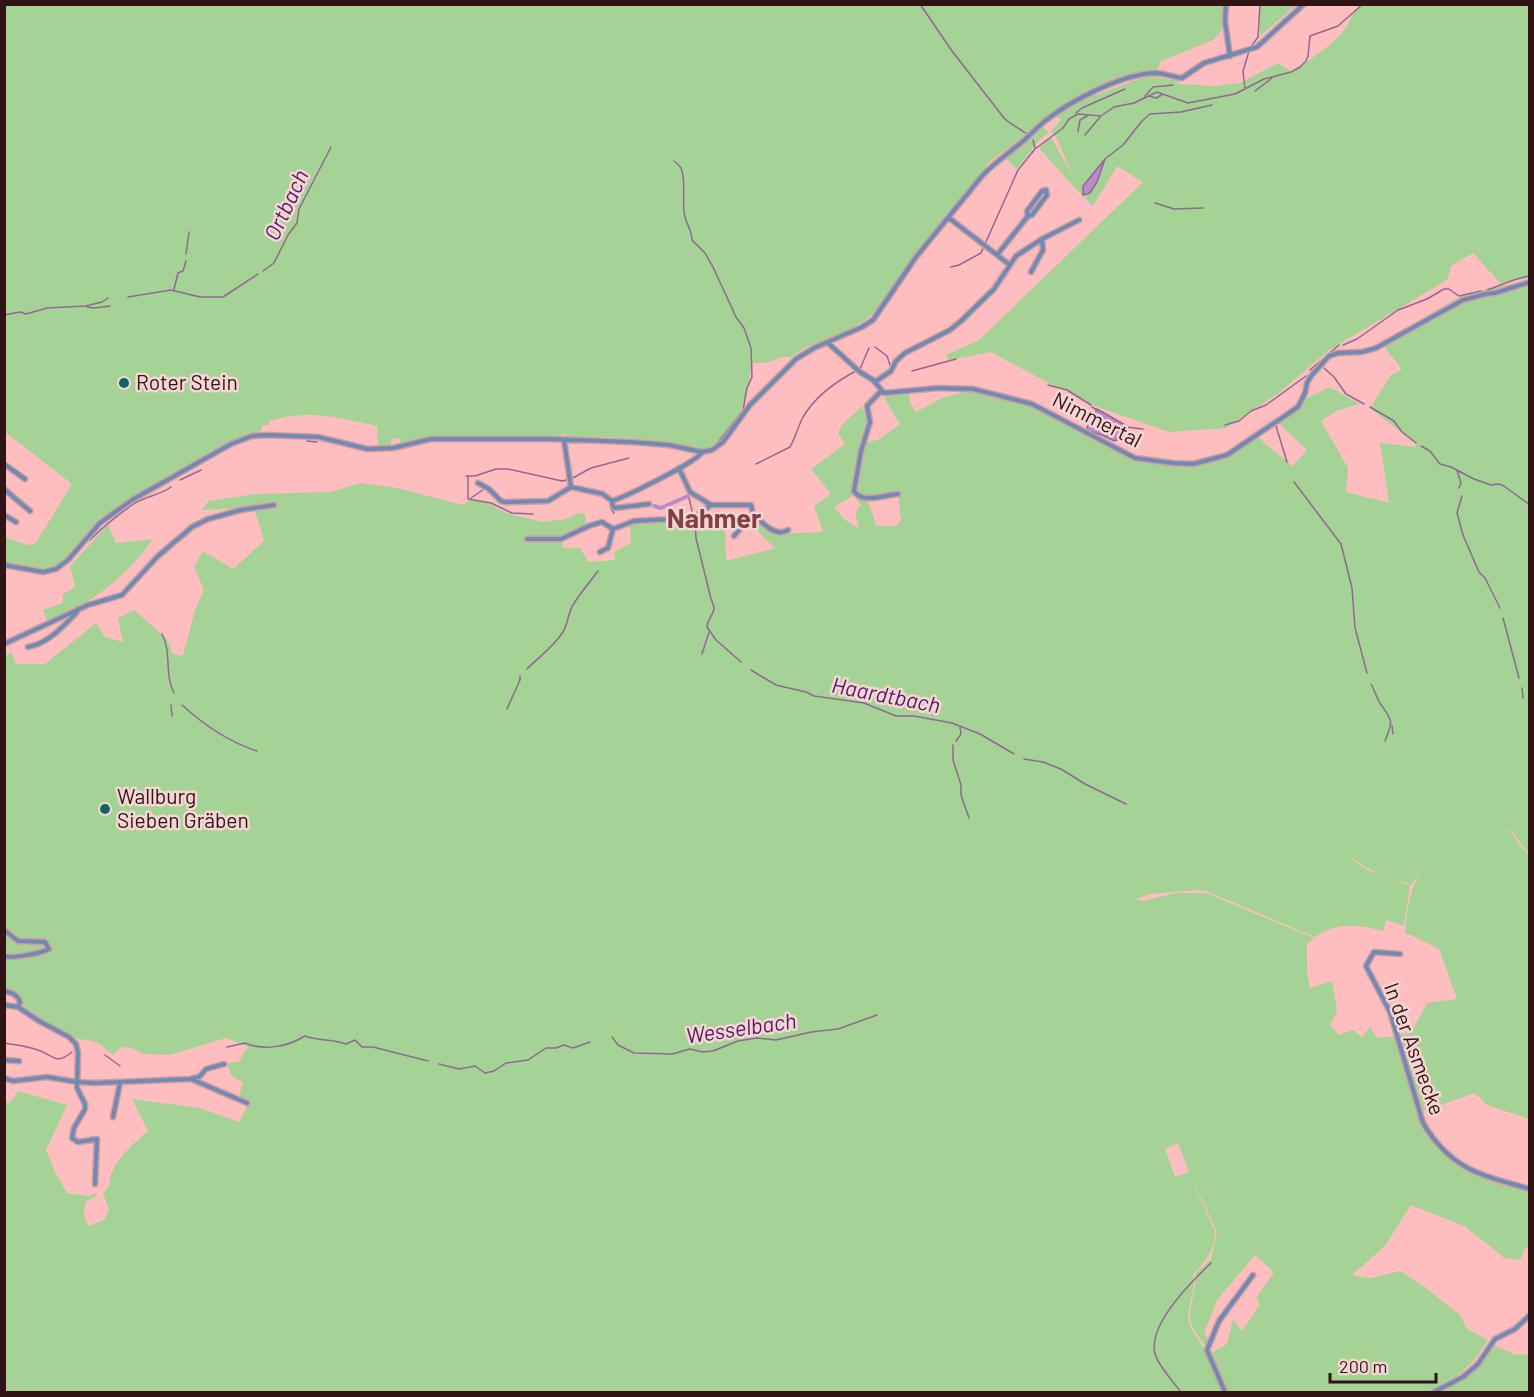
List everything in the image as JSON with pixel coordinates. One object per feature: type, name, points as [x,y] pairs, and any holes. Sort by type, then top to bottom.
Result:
[{"type":"street","points":[[1226,4],[1225,21],[1230,56]]},
{"type":"street","points":[[4,565],[39,572],[56,569],[68,560],[100,523],[132,500],[231,444],[252,436],[306,436],[368,449],[405,445],[431,439],[630,442],[669,445],[702,452],[712,450],[723,442],[750,405],[796,359],[873,320],[916,257],[992,165],[1018,146],[1045,121],[1069,105],[1111,85],[1140,75],[1161,73],[1182,78],[1203,63],[1250,50],[1260,45],[1304,4]]},
{"type":"street","points":[[997,255],[1047,195],[1046,190],[1042,191],[1027,211],[1028,216]]},
{"type":"street","points":[[949,218],[1010,265]]},
{"type":"street","points":[[875,382],[891,370],[896,361],[905,353],[950,330],[961,321],[994,289],[1016,256],[1042,239],[1079,220]]},
{"type":"street","points":[[1031,272],[1042,250],[1042,239]]},
{"type":"street","name":"Nimmertal","points":[[881,391],[886,393],[938,388],[969,388],[1032,404],[1135,458],[1193,464],[1209,461],[1235,450],[1298,407],[1311,376],[1329,356],[1376,348],[1463,300],[1530,282]]},
{"type":"street","points":[[828,343],[860,372],[875,382],[881,391],[867,406],[870,422],[862,444],[854,491],[862,498],[898,494]]},
{"type":"street","points":[[564,440],[568,480],[571,487]]},
{"type":"street","points":[[612,501],[679,468],[699,457],[702,452]]},
{"type":"street","points":[[4,464],[25,479]]},
{"type":"street","points":[[679,468],[690,492],[711,505],[749,504],[753,514],[775,531],[783,533],[788,530]]},
{"type":"street","points":[[478,483],[505,502],[548,501],[571,487],[603,494],[612,501],[615,508],[649,504]]},
{"type":"street","points":[[4,489],[30,510]]},
{"type":"street","points":[[4,644],[78,609],[126,592],[158,556],[192,527],[208,519],[241,510],[274,505]]},
{"type":"street","points":[[613,530],[634,521],[693,518],[711,505]]},
{"type":"street","points":[[734,536],[753,514]]},
{"type":"street","points":[[4,515],[16,522]]},
{"type":"street","points":[[526,539],[561,539],[603,522],[613,530]]},
{"type":"street","points":[[600,552],[608,548],[613,530]]},
{"type":"street","points":[[28,647],[39,645],[51,636],[76,614],[78,609]]},
{"type":"street","points":[[4,930],[18,941],[45,942],[49,949],[43,953],[35,952],[10,958],[4,957]]},
{"type":"street","name":"In der Asmecke","points":[[1400,954],[1374,952],[1366,966],[1390,1012],[1419,1113],[1429,1132],[1456,1162],[1465,1168],[1476,1174],[1530,1189]]},
{"type":"street","points":[[4,991],[19,997],[18,1007]]},
{"type":"street","points":[[4,1005],[18,1007],[69,1037],[76,1044],[77,1082],[85,1109],[74,1128],[72,1138],[78,1142],[97,1139],[95,1184]]},
{"type":"street","points":[[4,1060],[19,1061]]},
{"type":"street","points":[[4,1078],[13,1081],[47,1077],[77,1082],[120,1083],[190,1079],[199,1077],[206,1069],[224,1064]]},
{"type":"street","points":[[190,1079],[247,1103]]},
{"type":"street","points":[[113,1117],[120,1083]]},
{"type":"street","points":[[1225,1392],[1206,1350],[1219,1320],[1253,1275]]},
{"type":"street","points":[[1434,1392],[1463,1377],[1478,1364],[1495,1339],[1515,1329],[1530,1315]]},
{"type":"green space","points":[[1223,4],[1224,28],[1213,40],[1161,61],[1157,71],[1111,83],[1085,93],[1055,110],[989,162],[972,186],[914,254],[880,306],[867,319],[845,332],[804,348],[791,357],[782,357],[766,363],[751,363],[745,400],[734,424],[718,443],[697,449],[667,442],[629,438],[565,438],[565,434],[551,437],[429,437],[401,443],[399,438],[391,439],[391,445],[378,445],[377,426],[323,416],[284,417],[269,421],[269,425],[262,425],[261,431],[227,443],[120,505],[91,528],[66,558],[57,565],[41,569],[5,563],[5,537],[27,545],[35,544],[72,484],[5,432],[4,5]]},
{"type":"green space","points":[[1259,4],[1296,5],[1260,36]]},
{"type":"green space","points":[[1360,5],[1529,5],[1529,278],[1500,283],[1473,253],[1451,266],[1447,280],[1329,350],[1280,392],[1226,428],[1169,432],[1092,405],[1062,387],[1060,389],[991,352],[949,360],[946,355],[979,340],[1143,182],[1117,166],[1093,206],[1039,148],[1051,137],[1074,178],[1056,137],[1051,131],[1061,120],[1053,118],[1085,99],[1150,76],[1179,81],[1178,84],[1214,86],[1240,83],[1278,63],[1292,72],[1335,40]]},
{"type":"green space","points":[[1043,126],[1049,133],[1040,139],[1017,169],[1005,158],[1030,140]]},
{"type":"green space","points":[[1529,280],[1529,853],[1507,829],[1529,854],[1529,1119],[1487,1105],[1475,1093],[1420,1112],[1398,1035],[1411,1033],[1427,1003],[1457,999],[1439,949],[1405,934],[1409,902],[1419,873],[1411,885],[1388,877],[1410,886],[1404,926],[1386,920],[1383,931],[1348,926],[1331,929],[1315,937],[1206,891],[1150,894],[1136,899],[1143,901],[1176,893],[1206,893],[1314,938],[1307,944],[1307,973],[1310,988],[1332,981],[1337,1011],[1330,1025],[1339,1035],[1353,1030],[1362,1037],[1370,1027],[1377,1038],[1396,1036],[1410,1090],[1418,1114],[1428,1133],[1463,1169],[1529,1190],[1529,1247],[1525,1248],[1520,1260],[1505,1258],[1464,1226],[1411,1205],[1385,1246],[1352,1275],[1371,1278],[1400,1271],[1460,1315],[1467,1329],[1488,1340],[1464,1370],[1432,1392],[5,1392],[4,1102],[10,1103],[18,1091],[67,1105],[46,1150],[67,1193],[89,1196],[96,1193],[97,1196],[85,1202],[84,1214],[88,1226],[104,1220],[109,1210],[103,1193],[109,1185],[115,1166],[118,1160],[148,1131],[132,1099],[200,1108],[239,1122],[249,1102],[239,1097],[243,1082],[232,1075],[227,1063],[238,1062],[248,1047],[226,1038],[169,1055],[143,1054],[132,1048],[121,1047],[113,1055],[97,1042],[69,1037],[18,1007],[19,997],[5,991],[5,656],[11,652],[16,664],[45,664],[96,623],[105,637],[123,642],[118,618],[134,610],[167,639],[173,654],[183,656],[195,610],[204,590],[194,567],[203,551],[233,569],[264,541],[254,508],[201,510],[209,501],[255,494],[331,492],[360,483],[397,488],[463,505],[470,500],[488,503],[506,513],[542,522],[566,519],[578,513],[584,514],[585,524],[561,535],[563,548],[580,548],[588,562],[615,560],[614,552],[631,543],[630,526],[636,522],[694,519],[718,510],[725,528],[726,561],[776,548],[750,522],[754,516],[770,528],[786,533],[823,532],[814,506],[831,494],[811,469],[845,444],[838,433],[842,425],[862,406],[868,423],[864,429],[862,443],[878,440],[900,424],[884,398],[893,393],[909,392],[910,403],[916,412],[942,398],[960,393],[961,389],[969,388],[1032,404],[1119,453],[1142,461],[1171,465],[1193,464],[1222,458],[1257,433],[1264,443],[1293,466],[1307,450],[1275,420],[1297,403],[1330,387],[1359,404],[1336,411],[1321,421],[1348,468],[1346,492],[1389,503],[1380,443],[1416,447],[1415,443],[1370,408],[1391,375],[1402,369],[1381,343],[1469,293]],"holes":[[[898,493],[901,520],[896,526],[877,526],[866,497]],[[854,495],[861,505],[855,513],[859,528],[845,520],[834,507]],[[1350,857],[1367,868],[1383,876],[1363,868]],[[1178,1143],[1189,1172],[1175,1177],[1165,1149]],[[1190,1174],[1217,1232],[1211,1259],[1195,1274],[1196,1280],[1190,1312],[1192,1326],[1206,1348],[1210,1340],[1204,1334],[1217,1300],[1255,1255],[1274,1272],[1256,1298],[1260,1304],[1242,1331],[1233,1319],[1227,1344],[1208,1355],[1192,1330],[1188,1316],[1194,1287],[1193,1274],[1202,1265],[1213,1245],[1215,1232]]]},
{"type":"green space","points":[[108,525],[116,543],[153,539],[131,566],[106,588],[78,608],[48,624],[43,610],[63,603],[63,594],[75,587],[70,566]]},
{"type":"green space","points":[[1494,1345],[1516,1355],[1529,1354],[1529,1392],[1437,1392],[1469,1373]]},
{"type":"shaded area","points":[[1105,159],[1097,182],[1090,193],[1083,195],[1083,186]]},
{"type":"shaded area","points":[[1097,409],[1127,426],[1117,440],[1114,441],[1088,431],[1087,427]]},
{"type":"waterway","points":[[920,4],[952,51],[1004,118],[1027,134]]},
{"type":"waterway","points":[[1245,89],[1243,71],[1250,48],[1258,37],[1260,4]]},
{"type":"waterway","points":[[951,267],[981,253],[1018,170],[1035,149],[1063,128],[1069,119],[1078,114],[1101,116],[1114,107],[1134,103],[1157,92],[1188,103],[1235,94],[1264,79],[1291,72],[1300,67],[1308,56],[1310,36],[1338,26],[1363,4]]},
{"type":"waterway","points":[[1255,91],[1272,78]]},
{"type":"waterway","points":[[1145,96],[1153,87],[1173,85]]},
{"type":"waterway","points":[[1076,113],[1082,108],[1125,89]]},
{"type":"waterway","points":[[1149,96],[1156,98],[1163,94]]},
{"type":"waterway","points":[[1105,159],[1123,145],[1150,114],[1181,112],[1212,105]]},
{"type":"waterway","points":[[1078,131],[1080,120],[1087,116]]},
{"type":"waterway","points":[[1085,135],[1100,117]]},
{"type":"waterway","points":[[1033,140],[1035,148]]},
{"type":"waterway","name":"Ortbach","points":[[263,271],[274,263],[288,235],[297,223],[299,209],[331,147]]},
{"type":"waterway","points":[[674,161],[683,174],[684,211],[692,240],[705,253],[713,267],[736,317],[744,328],[751,348],[752,377],[747,388],[743,410],[716,445],[710,449]]},
{"type":"waterway","points":[[1155,203],[1174,209],[1203,208]]},
{"type":"waterway","points":[[186,254],[189,232]]},
{"type":"waterway","points":[[174,289],[178,273],[183,271],[186,261]]},
{"type":"waterway","name":"Ortbach","points":[[128,297],[171,290],[200,297],[223,297],[258,274]]},
{"type":"waterway","points":[[1487,290],[1530,276]]},
{"type":"waterway","points":[[1343,345],[1357,339],[1398,310],[1427,299],[1444,289],[1449,289],[1459,296],[1481,291]]},
{"type":"waterway","name":"Ortbach","points":[[4,315],[20,312],[26,314],[47,308],[86,306],[108,298]]},
{"type":"waterway","points":[[87,307],[110,306]]},
{"type":"waterway","points":[[1310,370],[1339,345]]},
{"type":"waterway","points":[[875,347],[887,356],[890,365]]},
{"type":"waterway","name":"Nahmer","points":[[860,369],[869,348]]},
{"type":"waterway","points":[[912,371],[956,359]]},
{"type":"waterway","points":[[1324,368],[1334,377],[1346,394],[1364,404]]},
{"type":"waterway","name":"Nahmer","points":[[756,464],[790,447],[803,417],[813,403],[833,385],[856,371]]},
{"type":"waterway","points":[[1225,425],[1239,421],[1251,411],[1266,405],[1306,376]]},
{"type":"waterway","points":[[1048,385],[1067,390],[1091,405]]},
{"type":"waterway","points":[[1092,407],[1097,410]]},
{"type":"waterway","points":[[1370,407],[1394,421],[1402,432],[1416,443]]},
{"type":"waterway","points":[[1276,426],[1287,462]]},
{"type":"waterway","points":[[1126,427],[1143,429]]},
{"type":"waterway","name":"Nahmer","points":[[307,441],[317,442]]},
{"type":"waterway","points":[[1421,446],[1430,451],[1440,464],[1491,485],[1504,486],[1530,505]]},
{"type":"waterway","name":"Nahmer","points":[[466,476],[475,476],[496,469],[508,469],[562,481],[571,479],[591,468],[629,458]]},
{"type":"waterway","name":"Nahmer","points":[[180,480],[201,470]]},
{"type":"waterway","points":[[1457,470],[1461,483],[1459,488]]},
{"type":"waterway","points":[[468,476],[468,499],[491,503],[512,513],[533,514]]},
{"type":"waterway","points":[[1294,482],[1341,544],[1352,588],[1355,628],[1367,673]]},
{"type":"waterway","name":"Nahmer","points":[[90,540],[135,503],[171,487]]},
{"type":"waterway","points":[[471,498],[484,489]]},
{"type":"waterway","points":[[654,506],[661,508],[688,496]]},
{"type":"waterway","points":[[1462,496],[1457,513],[1463,535],[1479,572],[1485,578],[1500,608]]},
{"type":"waterway","name":"Haardtbach","points":[[689,498],[693,515]]},
{"type":"waterway","points":[[611,509],[614,513]]},
{"type":"waterway","name":"Haardtbach","points":[[695,519],[696,538],[714,608],[707,627],[716,640],[741,662]]},
{"type":"waterway","points":[[527,669],[551,647],[565,629],[573,605],[598,571]]},
{"type":"waterway","points":[[1503,618],[1519,678]]},
{"type":"waterway","points":[[702,654],[709,632]]},
{"type":"waterway","points":[[162,634],[167,648],[169,678],[174,693]]},
{"type":"waterway","name":"Haardtbach","points":[[751,670],[776,685],[814,696],[864,703],[896,716],[914,716],[952,723],[980,734],[1014,754]]},
{"type":"waterway","points":[[507,709],[520,676]]},
{"type":"waterway","points":[[1371,684],[1391,722],[1385,741]]},
{"type":"waterway","points":[[1522,688],[1523,698]]},
{"type":"waterway","points":[[171,705],[172,716]]},
{"type":"waterway","points":[[182,705],[217,732],[257,751]]},
{"type":"waterway","points":[[1392,726],[1393,734]]},
{"type":"waterway","points":[[956,741],[961,734],[960,727]]},
{"type":"waterway","points":[[953,745],[953,760],[969,818]]},
{"type":"waterway","name":"Haardtbach","points":[[1024,759],[1043,762],[1061,769],[1085,784],[1126,804]]},
{"type":"waterway","name":"Wesselbach","points":[[612,1037],[618,1045],[634,1053],[672,1054],[690,1049],[703,1052],[713,1051],[738,1041],[757,1038],[776,1040],[838,1029],[877,1015]]},
{"type":"waterway","name":"Wesselbach","points":[[227,1047],[245,1043],[260,1047],[275,1047],[305,1036],[346,1044],[355,1040],[362,1047],[373,1047],[428,1061]]},
{"type":"waterway","name":"Wesselbach","points":[[439,1064],[459,1069],[475,1066],[485,1073],[494,1071],[506,1063],[528,1060],[546,1048],[564,1045],[573,1048],[590,1042]]},
{"type":"waterway","name":"Wesselbach","points":[[4,1043],[34,1049],[58,1059],[72,1052]]},
{"type":"waterway","name":"Wesselbach","points":[[105,1055],[120,1066]]},
{"type":"waterway","points":[[1181,1392],[1166,1374],[1157,1358],[1154,1343],[1164,1317],[1173,1304],[1211,1263]]},
{"type":"place","name":"Roter Stein","points":[[124,383]]},
{"type":"place","name":"Wallburg Sieben Gräben","points":[[105,809]]},
{"type":"district","name":"Nahmer","points":[[714,519]]}]
